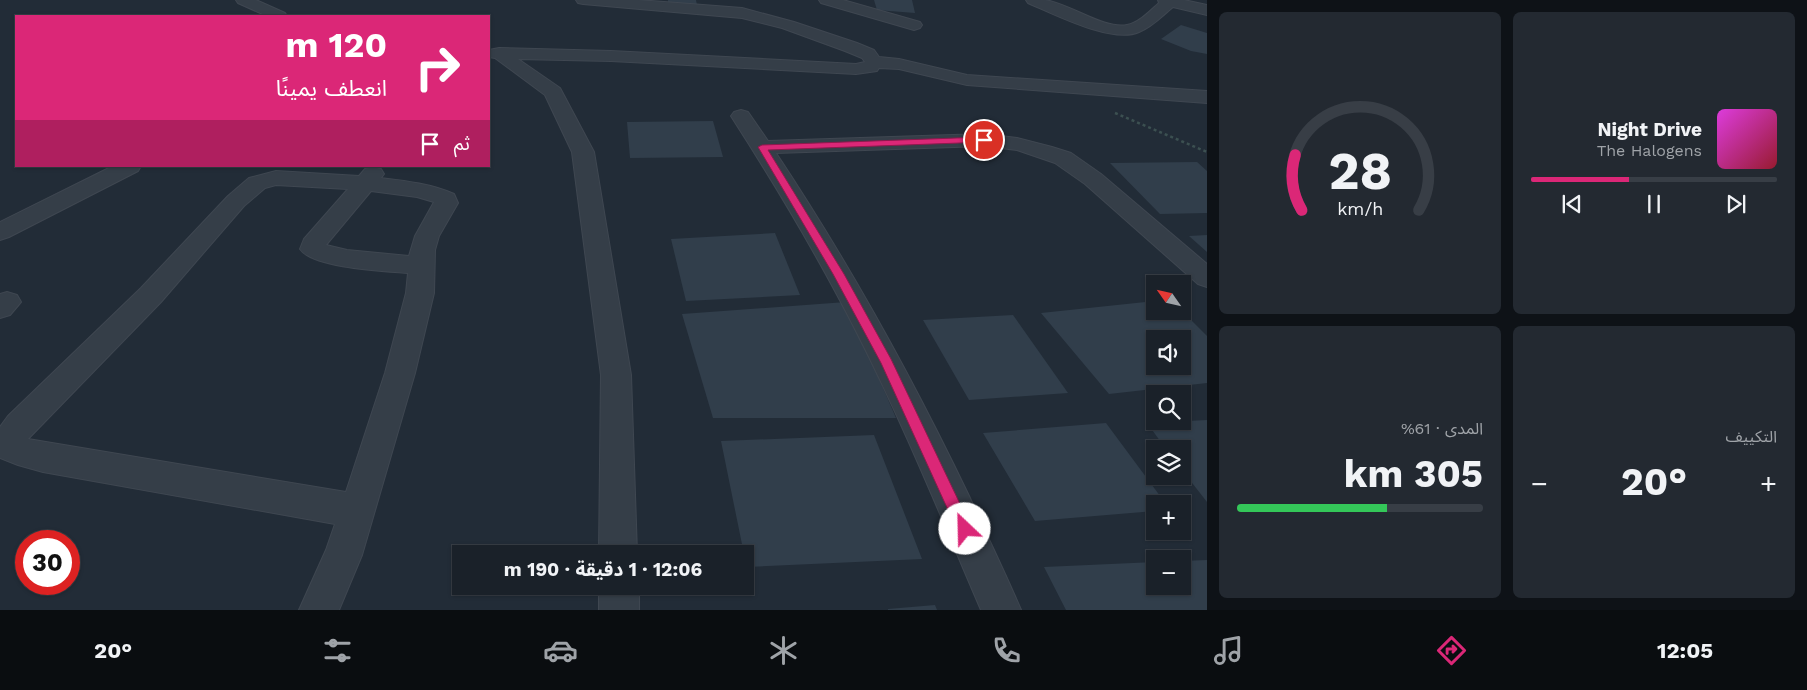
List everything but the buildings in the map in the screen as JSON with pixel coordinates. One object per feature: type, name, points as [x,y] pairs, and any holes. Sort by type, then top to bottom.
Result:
[{"type":"street","points":[[243,0],[277,15]]},
{"type":"street","points":[[583,0],[712,9],[749,14],[851,47],[868,54],[874,62],[899,64],[967,80],[1207,97]]},
{"type":"street","points":[[826,0],[857,5],[914,25]]},
{"type":"street","points":[[1033,0],[1122,30],[1134,28],[1168,1],[1207,10]]},
{"type":"street","points":[[494,53],[611,56],[856,69],[870,67],[874,62]]},
{"type":"street","points":[[494,53],[553,92],[583,152],[616,375],[618,545]]},
{"type":"street","points":[[741,116],[762,147],[838,274],[887,363],[936,464],[1001,610]]},
{"type":"street","points":[[762,147],[984,140],[1017,144],[1045,151],[1063,158],[1093,180],[1207,278]]},
{"type":"street","points":[[0,232],[128,167]]},
{"type":"street","points":[[371,175],[313,245],[313,249],[321,254],[420,266]]},
{"type":"street","points":[[319,610],[343,555],[358,511],[400,373],[420,293],[422,250],[427,236],[446,203],[446,199],[439,194],[371,175],[276,178],[263,180],[252,186],[236,201],[207,236],[151,295],[4,440],[18,451],[43,458],[358,511]]},
{"type":"street","points":[[618,595],[619,610]]},
{"type":"path","points":[[1112,112],[1207,152]]},
{"type":"route","points":[[965,529],[887,363],[838,274],[762,147],[984,140]]}]
